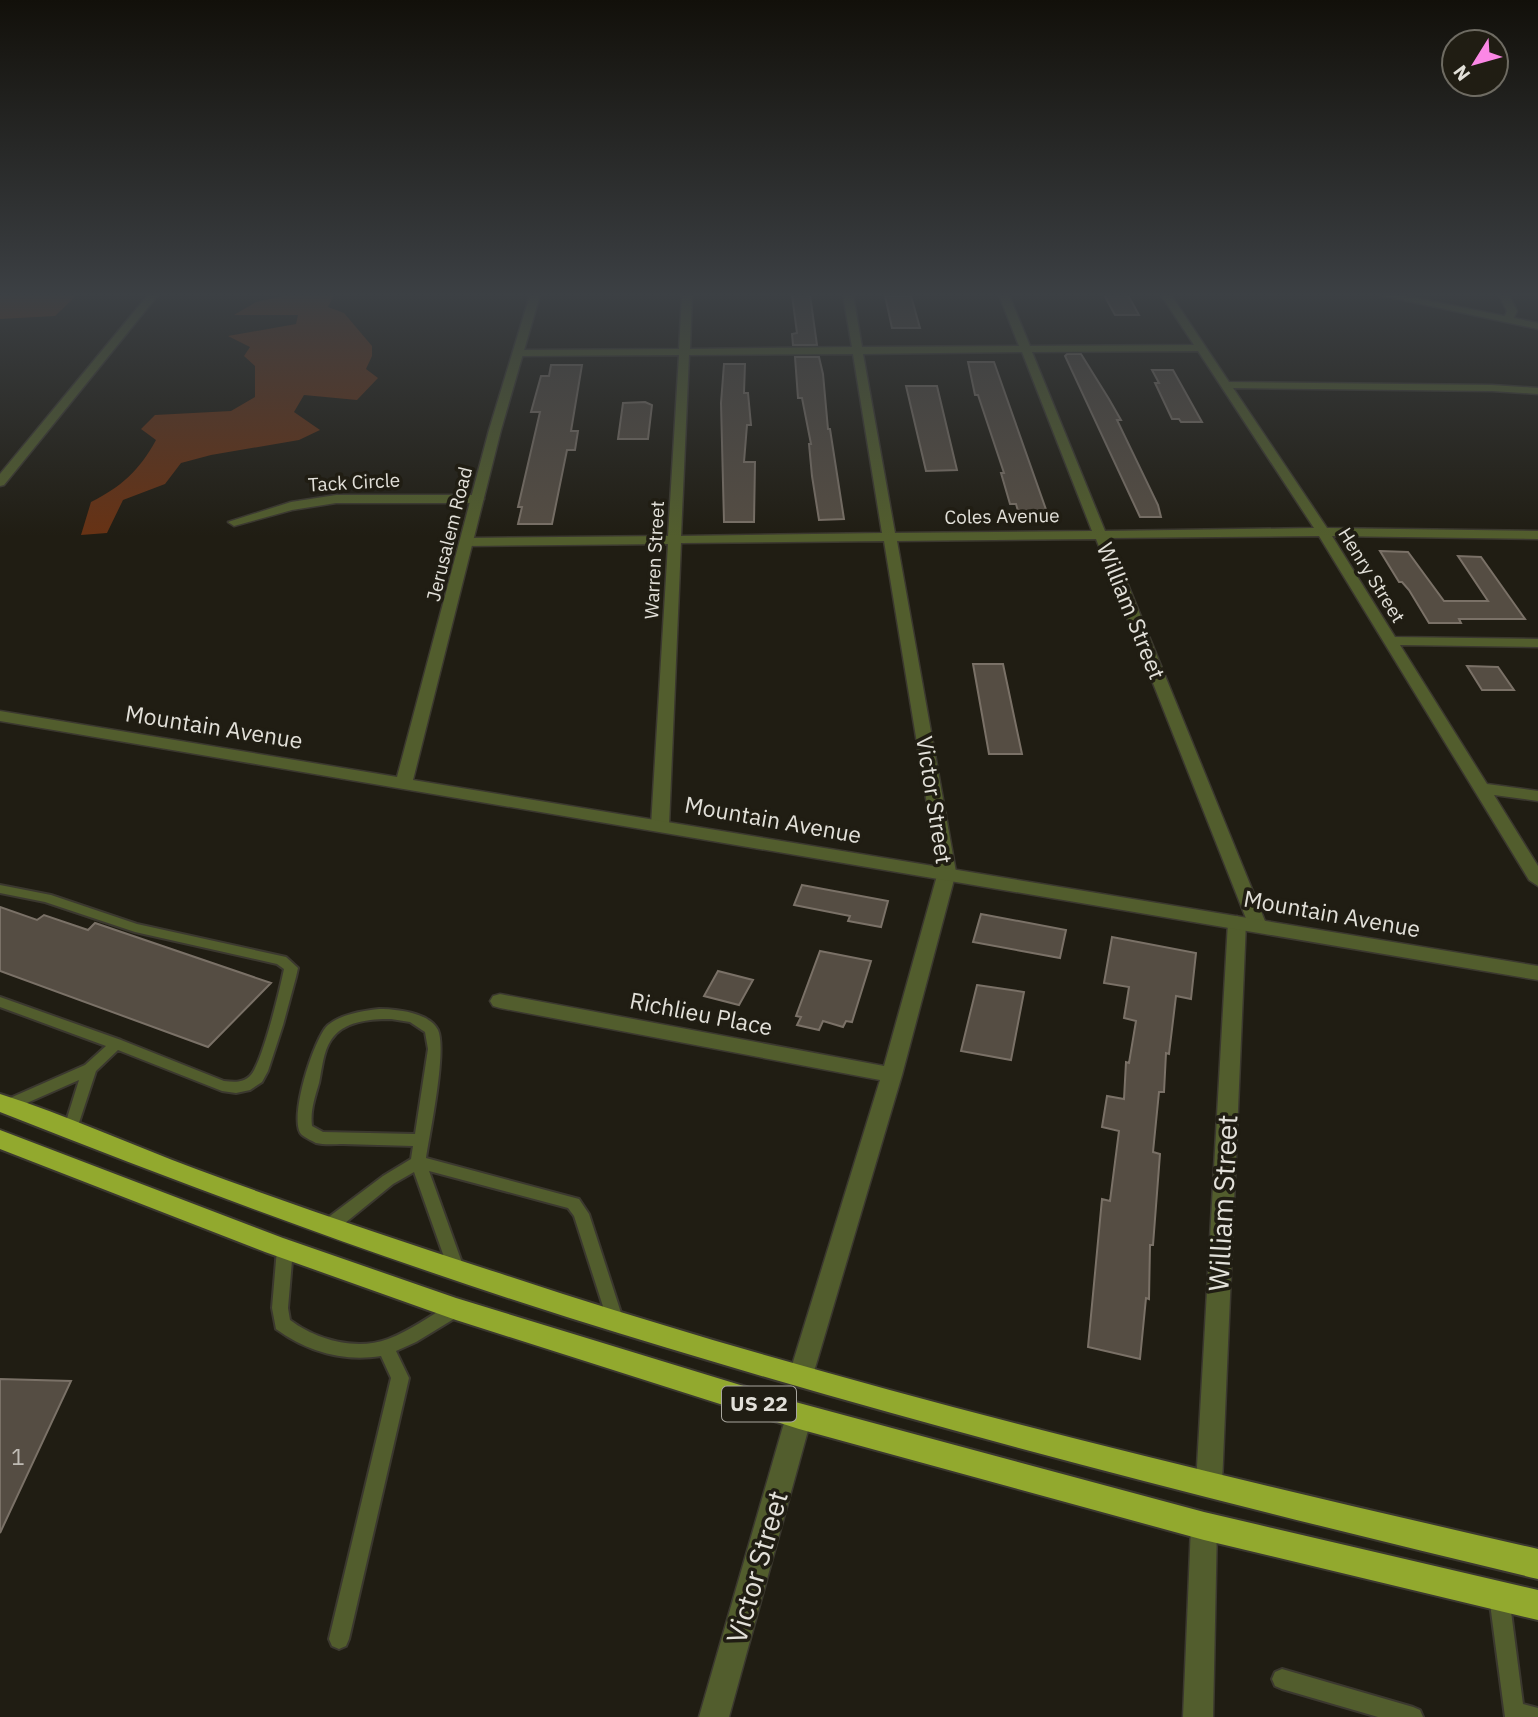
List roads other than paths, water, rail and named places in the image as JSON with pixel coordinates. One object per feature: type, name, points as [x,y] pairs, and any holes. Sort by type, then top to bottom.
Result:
[{"type":"highway","name":"US 22","points":[[3,1104],[328,1227],[616,1322],[971,1425],[1538,1564]]},
{"type":"highway","name":"US 22","points":[[0,1139],[285,1249],[456,1310],[799,1416],[1204,1526],[1538,1605]]},
{"type":"street","points":[[0,482],[87,375]]},
{"type":"street","name":"Jerusalem Road","points":[[404,783],[512,375]]},
{"type":"street","name":"Warren Street","points":[[660,826],[683,375]]},
{"type":"street","name":"Victor Street","points":[[801,1375],[892,1075],[946,874],[861,375]]},
{"type":"street","name":"William Street","points":[[1036,375],[1100,534],[1248,924],[1209,1484]]},
{"type":"street","name":"Henry Street","points":[[1219,375],[1323,532],[1538,880]]},
{"type":"street","points":[[1226,385],[1478,387],[1538,391]]},
{"type":"street","name":"Tack Circle","points":[[234,522],[291,506],[336,499],[478,499]]},
{"type":"street","name":"Coles Avenue","points":[[467,542],[1323,532],[1538,535]]},
{"type":"street","points":[[1390,641],[1538,643]]},
{"type":"street","name":"Mountain Avenue","points":[[0,716],[1538,973]]},
{"type":"street","points":[[1482,788],[1538,796]]},
{"type":"street","name":"Richlieu Place","points":[[500,1001],[892,1075]]},
{"type":"street","name":"Victor Street","points":[[714,1717],[799,1416]]},
{"type":"street","points":[[1198,1717],[1204,1526]]},
{"type":"lane","points":[[0,889],[47,898],[135,928],[281,960],[290,966],[259,1074],[244,1086],[236,1088],[222,1086],[0,1002]]},
{"type":"lane","points":[[419,1140],[320,1138],[305,1129],[303,1122],[326,1037],[337,1025],[357,1017],[386,1014],[412,1018],[431,1030],[435,1049],[419,1140],[418,1162],[457,1271]]},
{"type":"lane","points":[[3,1104],[90,1069],[116,1044]]},
{"type":"lane","points":[[70,1131],[90,1069]]},
{"type":"lane","points":[[328,1227],[388,1180],[418,1162],[559,1197],[573,1203],[581,1214],[616,1322]]},
{"type":"lane","points":[[285,1249],[280,1308],[282,1324],[295,1335],[313,1343],[354,1349],[386,1348],[456,1310]]},
{"type":"lane","points":[[339,1639],[400,1378],[386,1348]]},
{"type":"lane","points":[[1499,1596],[1521,1715]]},
{"type":"lane","points":[[1282,1679],[1413,1717]]}]
